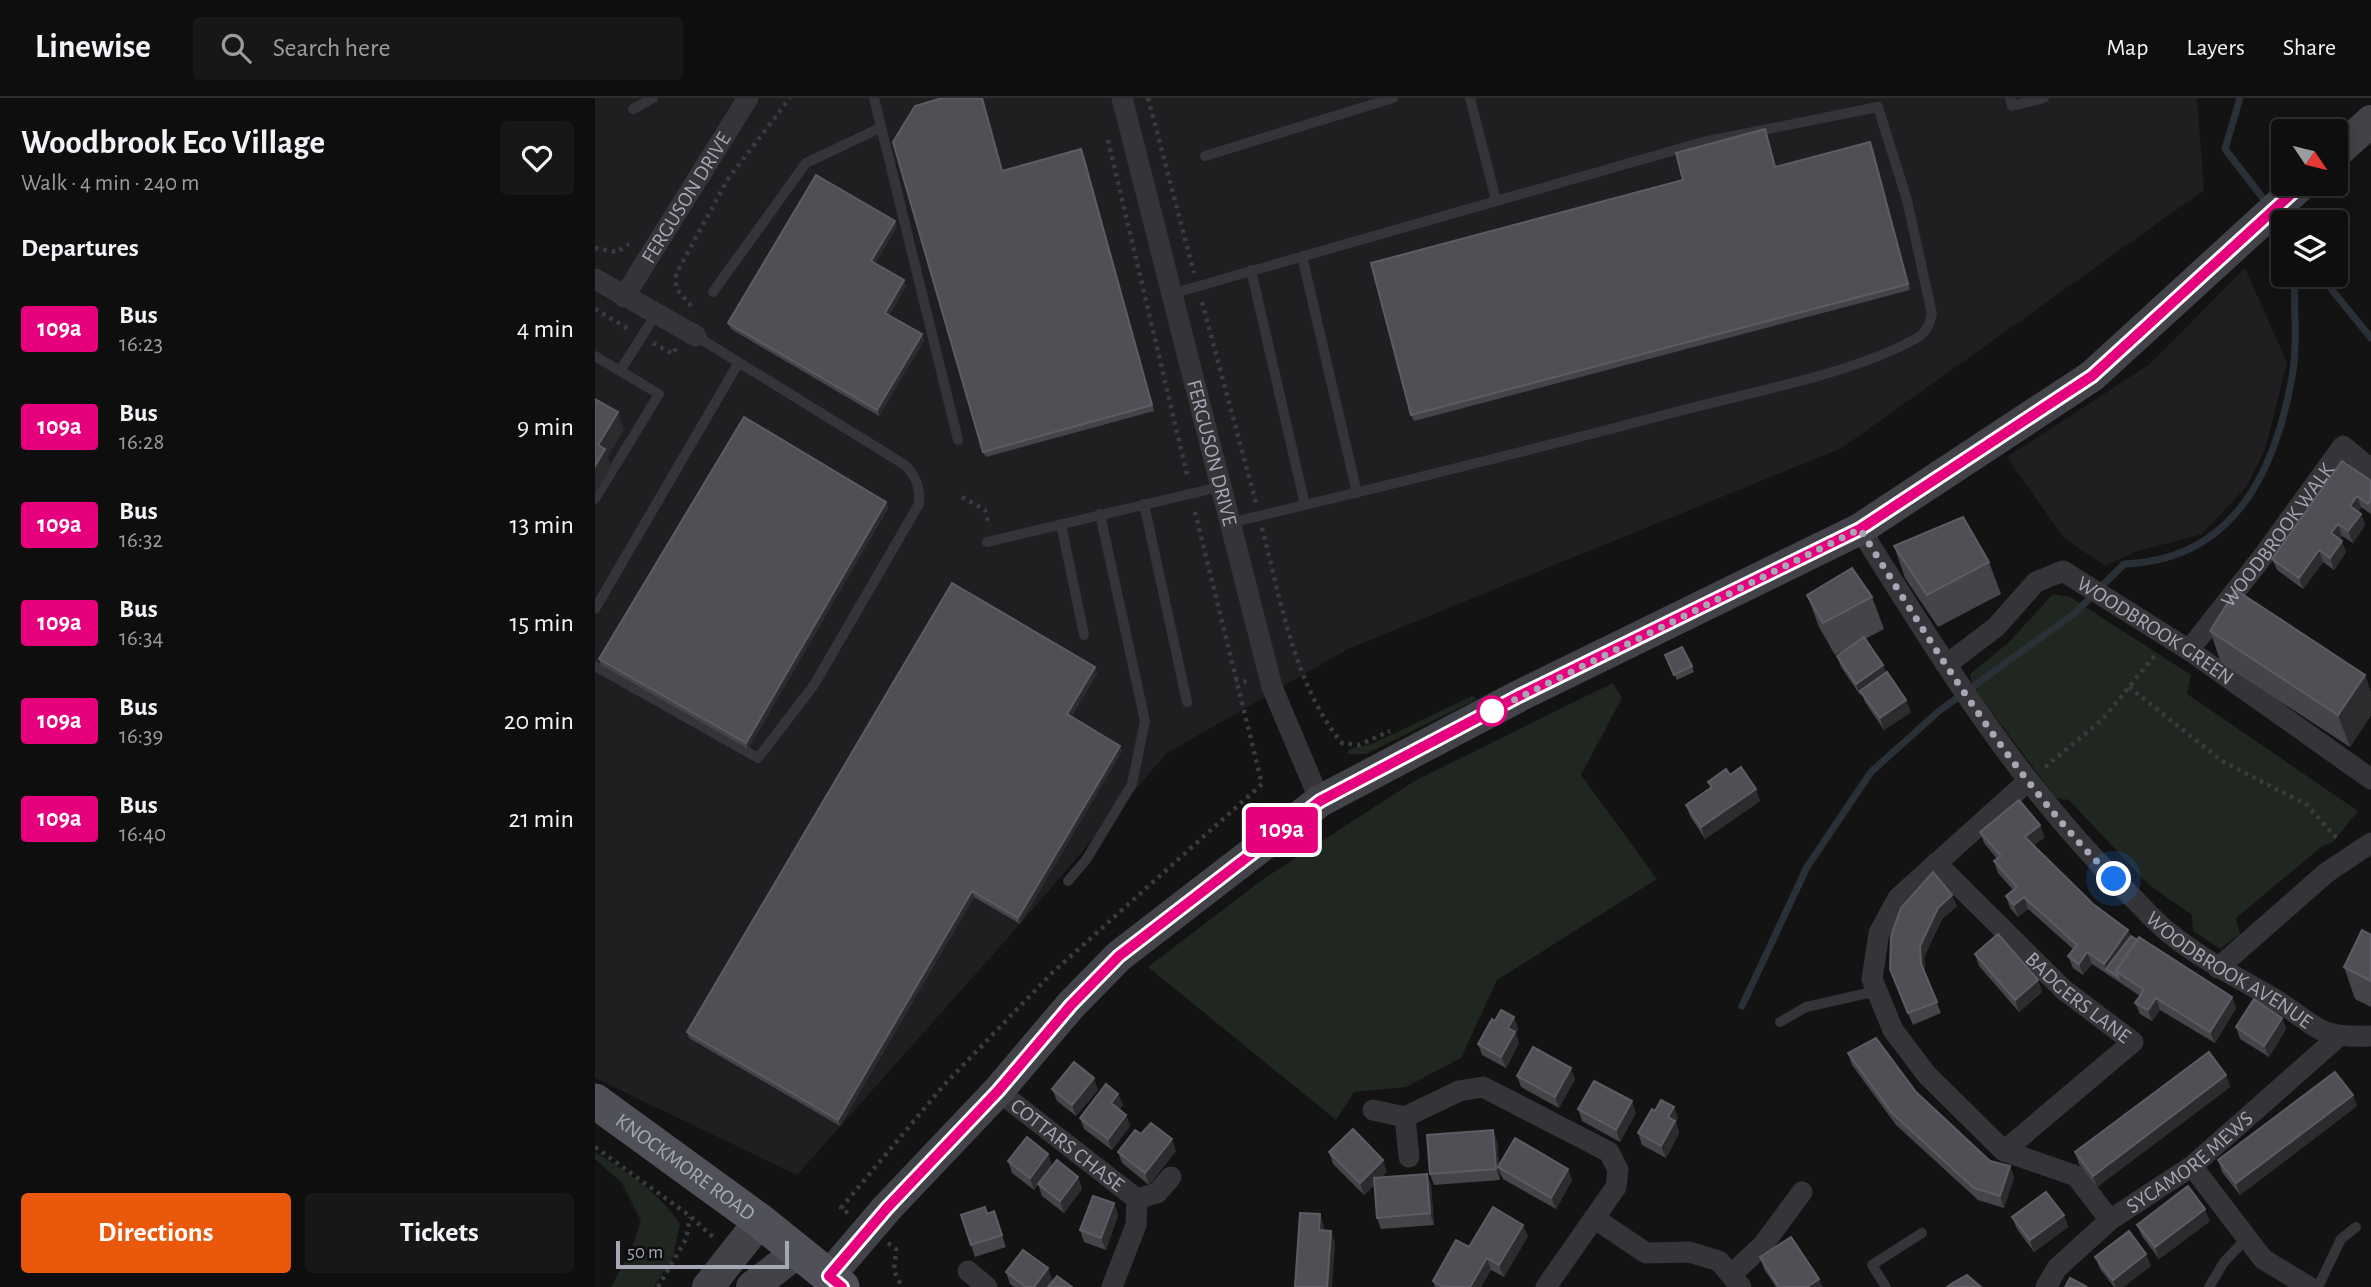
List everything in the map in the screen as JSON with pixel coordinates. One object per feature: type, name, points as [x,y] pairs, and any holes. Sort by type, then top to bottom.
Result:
[{"type":"main road","points":[[2349,141],[2371,121]]},
{"type":"main road","points":[[836,1281],[869,1228],[998,1091],[1071,1005],[1119,956],[1320,801],[1519,696],[1860,529],[2092,376],[2289,196]]},
{"type":"main road","name":"KNOCKMORE ROAD","points":[[595,1101],[760,1221],[836,1281]]},
{"type":"main road","points":[[708,1287],[760,1221]]},
{"type":"main road","points":[[752,1287],[799,1251]]},
{"type":"street","name":"FERGUSON DRIVE","points":[[624,297],[747,98]]},
{"type":"street","name":"FERGUSON DRIVE","points":[[1122,98],[1272,687],[1320,801]]},
{"type":"street","points":[[595,279],[691,333]]},
{"type":"street","name":"WOODBROOK WALK","points":[[2189,650],[2264,555],[2343,446],[2371,469]]},
{"type":"street","name":"WOODBROOK AVENUE","points":[[1860,529],[1952,673],[2028,781],[2114,879],[2167,932],[2218,968],[2278,1001],[2316,1030],[2338,1037],[2371,1036]]},
{"type":"street","name":"WOODBROOK GREEN","points":[[1952,673],[2036,582],[2063,571],[2189,650],[2371,779]]},
{"type":"street","points":[[2028,781],[1898,898],[1879,933],[1873,979],[1893,1030],[1927,1074],[2004,1151],[2076,1176],[2110,1220]]},
{"type":"street","points":[[2218,968],[2326,873],[2371,843]]},
{"type":"street","name":"BADGERS LANE","points":[[1936,863],[2064,990],[2133,1042],[2004,1151]]},
{"type":"street","name":"SYCAMORE MEWS","points":[[2046,1287],[2057,1268],[2110,1220],[2192,1166],[2338,1037]]},
{"type":"street","points":[[1373,1110],[1405,1116],[1459,1091],[1483,1087],[1609,1152],[1618,1170],[1616,1187],[1546,1287]]},
{"type":"street","name":"COTTARS CHASE","points":[[998,1091],[1137,1199]]},
{"type":"street","points":[[1405,1116],[1409,1157]]},
{"type":"street","points":[[2192,1166],[2271,1265],[2309,1287]]},
{"type":"street","name":"COTTARS CHASE","points":[[1137,1199],[1157,1193],[1171,1177]]},
{"type":"street","points":[[1594,1219],[1646,1252],[1689,1252],[1719,1261],[1737,1280],[1802,1192]]},
{"type":"street","name":"COTTARS CHASE","points":[[1112,1287],[1136,1225],[1137,1199]]},
{"type":"street","points":[[968,1271],[992,1283]]},
{"type":"lane","points":[[633,109],[653,98]]},
{"type":"lane","points":[[874,98],[958,440]]},
{"type":"lane","points":[[1205,156],[1393,98]]},
{"type":"lane","points":[[1470,98],[1496,200]]},
{"type":"lane","points":[[2010,98],[2012,106],[2044,98]]},
{"type":"lane","points":[[1171,294],[1703,142],[1878,107],[1907,200],[1932,314],[1928,328],[1918,338],[1877,357],[1476,464],[1229,523]]},
{"type":"lane","points":[[712,292],[806,163],[880,128]]},
{"type":"lane","points":[[1302,256],[1357,493]]},
{"type":"lane","points":[[1251,270],[1305,505]]},
{"type":"lane","points":[[620,371],[656,314]]},
{"type":"lane","points":[[595,666],[758,758],[814,685],[919,504],[920,489],[916,476],[905,465],[691,333]]},
{"type":"lane","points":[[595,356],[659,394],[595,499]]},
{"type":"lane","points":[[595,609],[739,362]]},
{"type":"lane","points":[[989,541],[1219,487]]},
{"type":"lane","points":[[1144,505],[1187,702]]},
{"type":"lane","points":[[1068,881],[1086,860],[1132,784],[1141,751],[1145,721],[1100,514]]},
{"type":"lane","points":[[1061,524],[1084,635]]},
{"type":"lane","points":[[1780,1022],[1805,1007],[1877,991]]},
{"type":"lane","points":[[2318,1287],[2341,1239],[2356,1227]]},
{"type":"lane","points":[[1886,1287],[1872,1265],[1922,1233]]},
{"type":"lane","points":[[2209,1287],[2224,1262],[2247,1238]]},
{"type":"path","points":[[595,309],[673,354],[691,333],[697,312],[676,288],[676,274],[728,179],[790,98]]},
{"type":"path","points":[[1148,98],[1293,643],[1324,721],[1342,743],[1359,745],[1393,729]]},
{"type":"path","points":[[902,1287],[894,1271],[896,1249],[841,1208],[944,1085],[1052,973],[1262,784],[1107,138]]},
{"type":"path","points":[[595,248],[617,252],[628,246],[633,237]]},
{"type":"path","points":[[962,497],[985,510],[989,541]]},
{"type":"path","points":[[2028,781],[2102,720],[2170,638]]},
{"type":"path","points":[[2129,687],[2222,761],[2307,805],[2351,856]]},
{"type":"path","points":[[595,1147],[691,1216],[734,1253]]},
{"type":"path","points":[[658,1287],[686,1239],[691,1216]]},
{"type":"shaded area","points":[[595,98],[2197,98],[2204,190],[1842,448],[1348,649],[1167,753],[1020,924],[797,1175],[595,1078]]},
{"type":"shaded area","points":[[2245,268],[2287,363],[2265,450],[2246,487],[2202,534],[2135,552],[2105,566],[2063,537],[2007,457],[2150,364]]},
{"type":"shaded area","points":[[2053,594],[2070,597],[2191,675],[2187,694],[2358,811],[2333,842],[2321,847],[2236,918],[2240,934],[2220,949],[2193,931],[2192,915],[2149,885],[2069,800],[2056,798],[1973,687],[1970,674],[2008,643]]},
{"type":"shaded area","points":[[1613,683],[1622,698],[1581,775],[1657,879],[1497,980],[1461,1058],[1406,1087],[1354,1092],[1336,1120],[1148,967],[1262,880],[1416,780]]},
{"type":"shaded area","points":[[1472,696],[1477,699],[1366,754],[1347,754],[1349,749],[1372,744]]},
{"type":"shaded area","points":[[595,1152],[652,1192],[680,1224],[673,1257],[654,1287],[611,1287],[631,1250],[641,1221],[622,1183],[595,1159]]},
{"type":"building","points":[[942,98],[982,98],[1002,171],[1081,149],[1152,405],[983,452],[893,142],[915,106]]},
{"type":"building","points":[[1765,129],[1775,167],[1870,142],[1908,284],[1411,415],[1371,263],[1683,180],[1676,153]]},
{"type":"building","points":[[816,175],[895,221],[871,261],[904,280],[885,313],[922,334],[877,410],[728,323]]},
{"type":"building","points":[[595,399],[618,412],[598,445],[605,449],[595,466]]},
{"type":"building","points":[[744,417],[886,502],[746,743],[599,659]]},
{"type":"building","points":[[2342,461],[2371,481],[2371,500],[2368,504],[2357,496],[2350,506],[2361,514],[2348,531],[2338,524],[2331,533],[2342,541],[2330,558],[2319,550],[2299,578],[2272,559]]},
{"type":"building","points":[[1963,517],[1989,562],[1927,595],[1894,546]]},
{"type":"building","points":[[1852,568],[1872,597],[1823,623],[1807,595]]},
{"type":"building","points":[[952,583],[1095,667],[1067,714],[1120,746],[1018,918],[972,891],[838,1120],[687,1032]]},
{"type":"building","points":[[2236,590],[2365,675],[2338,715],[2210,631]]},
{"type":"building","points":[[1864,637],[1883,665],[1856,684],[1837,656]]},
{"type":"building","points":[[1682,647],[1692,666],[1674,675],[1665,655]]},
{"type":"building","points":[[1887,672],[1906,700],[1880,718],[1860,691]]},
{"type":"building","points":[[1741,767],[1756,789],[1701,827],[1686,805],[1712,787],[1708,782],[1726,769],[1730,775]]},
{"type":"building","points":[[2019,800],[2040,825],[2025,837],[2093,904],[2128,930],[2104,964],[2087,952],[2079,964],[2068,956],[2077,945],[2024,897],[2014,905],[2006,896],[2017,887],[1994,861],[2001,856],[1980,832]]},
{"type":"building","points":[[1933,872],[1952,895],[1938,908],[1920,946],[1921,964],[1937,1002],[1908,1013],[1890,969],[1891,936],[1901,908]]},
{"type":"building","points":[[2362,930],[2371,935],[2371,981],[2344,967]]},
{"type":"building","points":[[1998,934],[2038,980],[2015,1000],[1975,954]]},
{"type":"building","points":[[2131,936],[2137,940],[2116,971],[2118,977],[2106,969]]},
{"type":"building","points":[[2139,937],[2232,997],[2210,1032],[2156,998],[2148,1010],[2135,1003],[2144,990],[2116,971]]},
{"type":"building","points":[[2254,999],[2282,1018],[2264,1046],[2236,1027]]},
{"type":"building","points":[[1501,1010],[1514,1017],[1508,1028],[1515,1032],[1501,1057],[1478,1044],[1492,1019],[1495,1021]]},
{"type":"building","points":[[1876,1038],[1916,1092],[1990,1161],[2010,1166],[2000,1196],[1974,1188],[1892,1113],[1848,1053]]},
{"type":"building","points":[[1533,1047],[1571,1068],[1555,1097],[1517,1076]]},
{"type":"building","points":[[2209,1052],[2226,1075],[2093,1176],[2075,1152]]},
{"type":"building","points":[[1074,1062],[1094,1078],[1072,1105],[1052,1089]]},
{"type":"building","points":[[2335,1072],[2353,1095],[2236,1183],[2218,1160]]},
{"type":"building","points":[[1594,1081],[1632,1101],[1616,1130],[1578,1109]]},
{"type":"building","points":[[1106,1084],[1118,1094],[1111,1103],[1126,1115],[1108,1139],[1080,1118]]},
{"type":"building","points":[[1661,1100],[1674,1107],[1668,1117],[1675,1121],[1661,1146],[1638,1133],[1652,1109],[1655,1111]]},
{"type":"building","points":[[1151,1123],[1172,1139],[1145,1173],[1118,1152],[1135,1130],[1141,1134]]},
{"type":"building","points":[[1353,1129],[1383,1160],[1360,1183],[1329,1152]]},
{"type":"building","points":[[1493,1130],[1496,1169],[1430,1174],[1427,1135]]},
{"type":"building","points":[[1027,1137],[1048,1154],[1030,1178],[1008,1161]]},
{"type":"building","points":[[1515,1138],[1568,1169],[1551,1198],[1498,1167]]},
{"type":"building","points":[[1057,1160],[1078,1177],[1060,1201],[1038,1184]]},
{"type":"building","points":[[1427,1174],[1430,1213],[1377,1218],[1374,1178]]},
{"type":"building","points":[[2188,1186],[2205,1209],[2155,1247],[2137,1225]]},
{"type":"building","points":[[2046,1192],[2064,1215],[2030,1240],[2012,1217]]},
{"type":"building","points":[[1093,1196],[1114,1203],[1101,1238],[1080,1230]]},
{"type":"building","points":[[985,1207],[987,1214],[994,1211],[1002,1235],[971,1245],[961,1215]]},
{"type":"building","points":[[1493,1207],[1523,1225],[1499,1265],[1487,1258],[1470,1287],[1443,1287],[1433,1281],[1456,1240],[1469,1247]]},
{"type":"building","points":[[1300,1213],[1320,1214],[1319,1230],[1331,1231],[1327,1287],[1295,1287]]},
{"type":"building","points":[[2129,1231],[2146,1254],[2113,1280],[2095,1257]]},
{"type":"building","points":[[1791,1237],[1819,1279],[1807,1287],[1779,1287],[1760,1257]]},
{"type":"building","points":[[1023,1250],[1048,1268],[1034,1287],[1026,1287],[1006,1272]]},
{"type":"building","points":[[1967,1275],[1981,1287],[1947,1287],[1951,1284]]},
{"type":"building","points":[[1057,1276],[1072,1287],[1048,1287]]},
{"type":"building","points":[[2070,1278],[2087,1287],[2065,1287]]},
{"type":"waterway","points":[[2240,98],[2225,149],[2269,206]]},
{"type":"waterway","points":[[1742,1006],[1807,867],[1871,772],[1939,711],[2075,613],[2124,564],[2163,559],[2195,546],[2222,527],[2245,502],[2262,474],[2276,442],[2286,407],[2294,359],[2295,287]]},
{"type":"waterway","points":[[2330,287],[2371,338]]},
{"type":"bus line","name":"109a","points":[[842,1287],[829,1276],[887,1208],[998,1091],[1071,1005],[1119,956],[1320,801],[1519,696],[1860,529],[2092,376],[2289,196]]},
{"type":"route","points":[[1492,711],[1860,529],[1946,665],[2028,781],[2114,879]]}]
